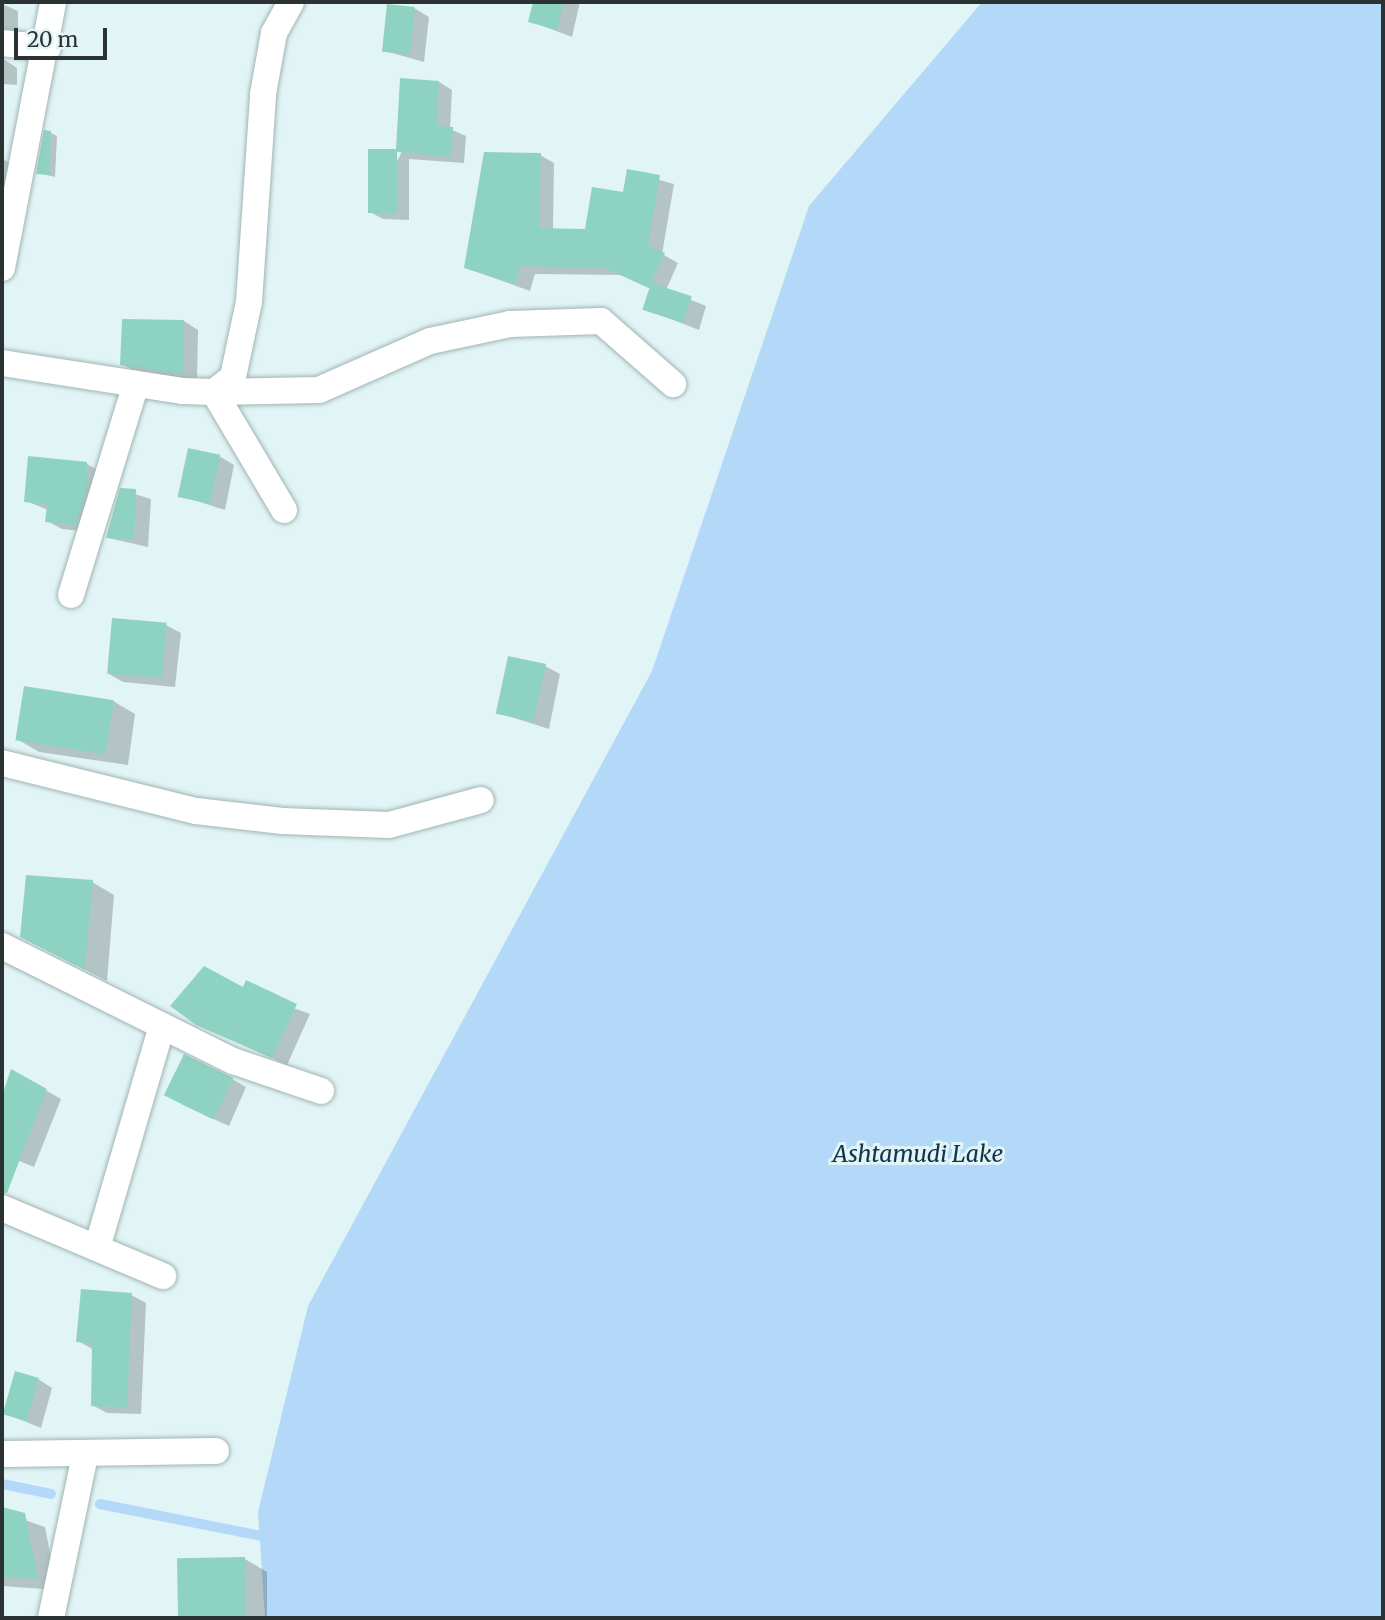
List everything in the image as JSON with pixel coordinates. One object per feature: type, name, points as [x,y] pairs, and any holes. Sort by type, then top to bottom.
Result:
[{"type":"street","points":[[2,268],[48,48],[53,2]]},
{"type":"street","points":[[214,392],[233,377],[242,347],[274,33],[269,2]]},
{"type":"street","points":[[274,33],[292,2]]},
{"type":"street","points":[[2,43],[48,48]]},
{"type":"street","points":[[2,363],[136,384],[214,392],[319,390],[430,341],[510,324],[601,321],[673,384]]},
{"type":"street","points":[[71,595],[136,384]]},
{"type":"street","points":[[214,392],[284,510]]},
{"type":"street","points":[[2,763],[196,811],[282,821],[389,825],[481,800]]},
{"type":"street","points":[[2,946],[233,1061],[321,1091]]},
{"type":"street","points":[[97,1248],[162,1026]]},
{"type":"street","points":[[2,1208],[163,1276]]},
{"type":"street","points":[[2,1454],[85,1455],[216,1451]]},
{"type":"street","points":[[51,1618],[85,1455]]},
{"type":"water","name":"Ashtamudi Lake","points":[[982,2],[1383,2],[1383,1618],[265,1618],[258,1512],[308,1306],[652,671],[809,206]]},
{"type":"building","points":[[533,2],[564,2],[557,30],[528,22]]},
{"type":"building","points":[[387,4],[415,7],[410,55],[382,52]]},
{"type":"building","points":[[400,78],[439,81],[437,126],[453,127],[451,157],[397,152],[397,213],[368,213],[368,149],[396,149]]},
{"type":"building","points":[[44,130],[51,131],[49,175],[36,174]]},
{"type":"building","points":[[484,152],[541,153],[539,228],[585,229],[592,187],[623,192],[627,169],[660,175],[648,246],[665,253],[649,288],[605,268],[520,266],[515,284],[464,268]]},
{"type":"building","points":[[651,283],[692,296],[683,323],[642,310]]},
{"type":"building","points":[[122,319],[184,320],[183,374],[120,365]]},
{"type":"building","points":[[188,448],[220,455],[210,504],[178,497]]},
{"type":"building","points":[[28,456],[87,462],[88,486],[76,525],[45,522],[47,504],[24,502]]},
{"type":"building","points":[[120,488],[136,489],[134,540],[106,538]]},
{"type":"building","points":[[112,618],[167,623],[162,679],[107,674]]},
{"type":"building","points":[[508,656],[546,664],[534,722],[496,714]]},
{"type":"building","points":[[24,686],[114,700],[105,755],[15,740]]},
{"type":"building","points":[[26,875],[93,880],[85,970],[20,937]]},
{"type":"building","points":[[204,966],[243,987],[246,980],[297,1004],[272,1058],[196,1025],[170,1006]]},
{"type":"building","points":[[184,1054],[233,1078],[213,1119],[164,1095]]},
{"type":"building","points":[[11,1069],[47,1089],[7,1193],[2,1193],[2,1096]]},
{"type":"building","points":[[81,1289],[132,1293],[127,1407],[91,1406],[92,1343],[76,1342]]},
{"type":"building","points":[[15,1371],[39,1378],[27,1421],[3,1414]]},
{"type":"building","points":[[2,1507],[25,1513],[38,1579],[2,1577]]},
{"type":"building","points":[[245,1557],[246,1618],[178,1618],[177,1558]]},
{"type":"waterway","points":[[2,1484],[51,1494]]},
{"type":"waterway","points":[[100,1504],[271,1538]]}]
